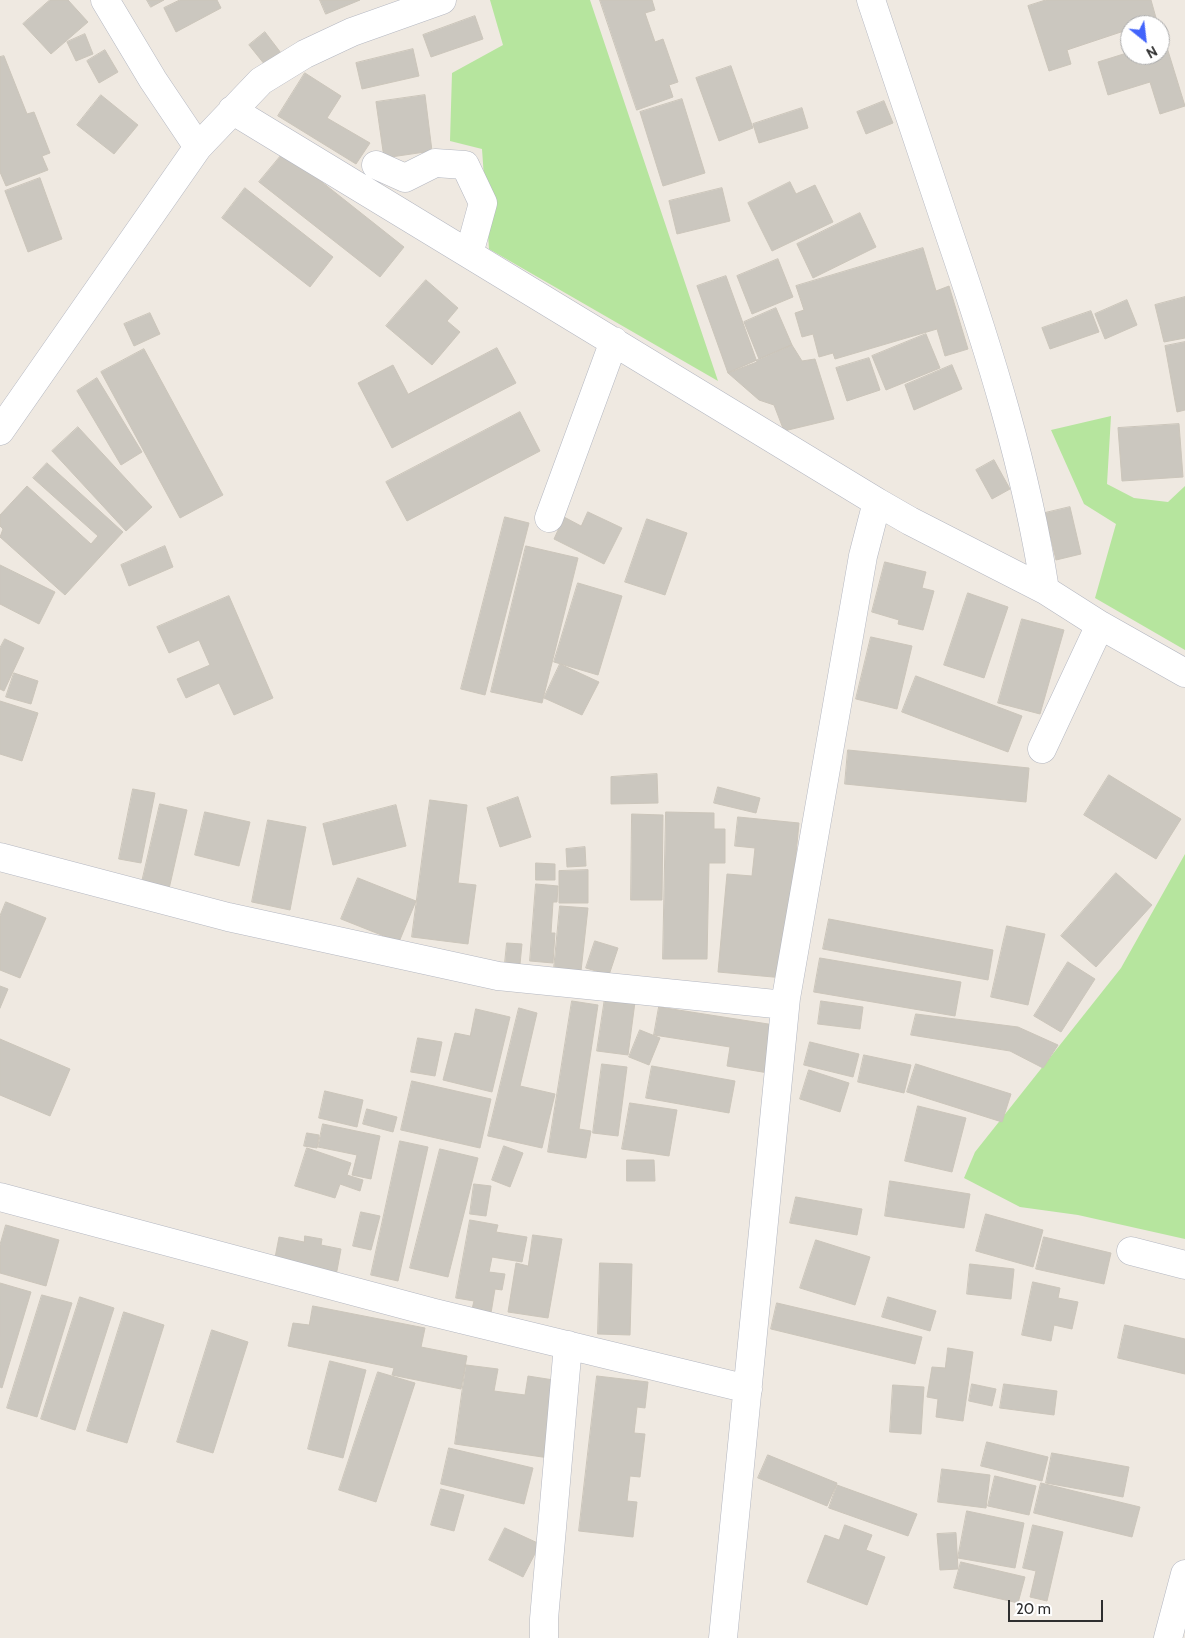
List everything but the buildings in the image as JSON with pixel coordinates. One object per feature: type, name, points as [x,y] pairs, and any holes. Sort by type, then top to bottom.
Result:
[{"type":"street","points":[[106,0],[153,80],[198,147]]},
{"type":"street","points":[[0,431],[198,147],[261,81],[305,54],[352,32],[442,0]]},
{"type":"street","points":[[871,0],[986,343],[1017,454],[1039,552],[1045,590]]},
{"type":"street","points":[[232,110],[877,502],[910,521],[1045,590],[1100,625],[1185,673]]},
{"type":"street","points":[[376,165],[405,178],[435,163],[465,164],[483,202],[469,254]]},
{"type":"street","points":[[549,518],[614,342]]},
{"type":"street","points":[[723,1638],[786,1005],[863,556],[877,502]]},
{"type":"street","points":[[1042,749],[1100,625]]},
{"type":"street","points":[[0,857],[228,917],[498,976],[786,1005]]},
{"type":"street","points":[[0,1197],[431,1312],[748,1389]]},
{"type":"street","points":[[1131,1250],[1185,1265]]},
{"type":"street","points":[[544,1638],[544,1619],[568,1345]]},
{"type":"street","points":[[1168,1638],[1185,1574]]},
{"type":"green space","points":[[490,0],[590,0],[718,381],[489,249],[482,149],[450,141],[452,73],[503,45]]},
{"type":"green space","points":[[1111,416],[1107,484],[1134,498],[1168,502],[1185,486],[1185,650],[1095,598],[1116,524],[1084,504],[1051,430]]},
{"type":"green space","points":[[1185,854],[1185,1239],[1078,1215],[1020,1207],[964,1178],[975,1152],[1121,968]]}]
